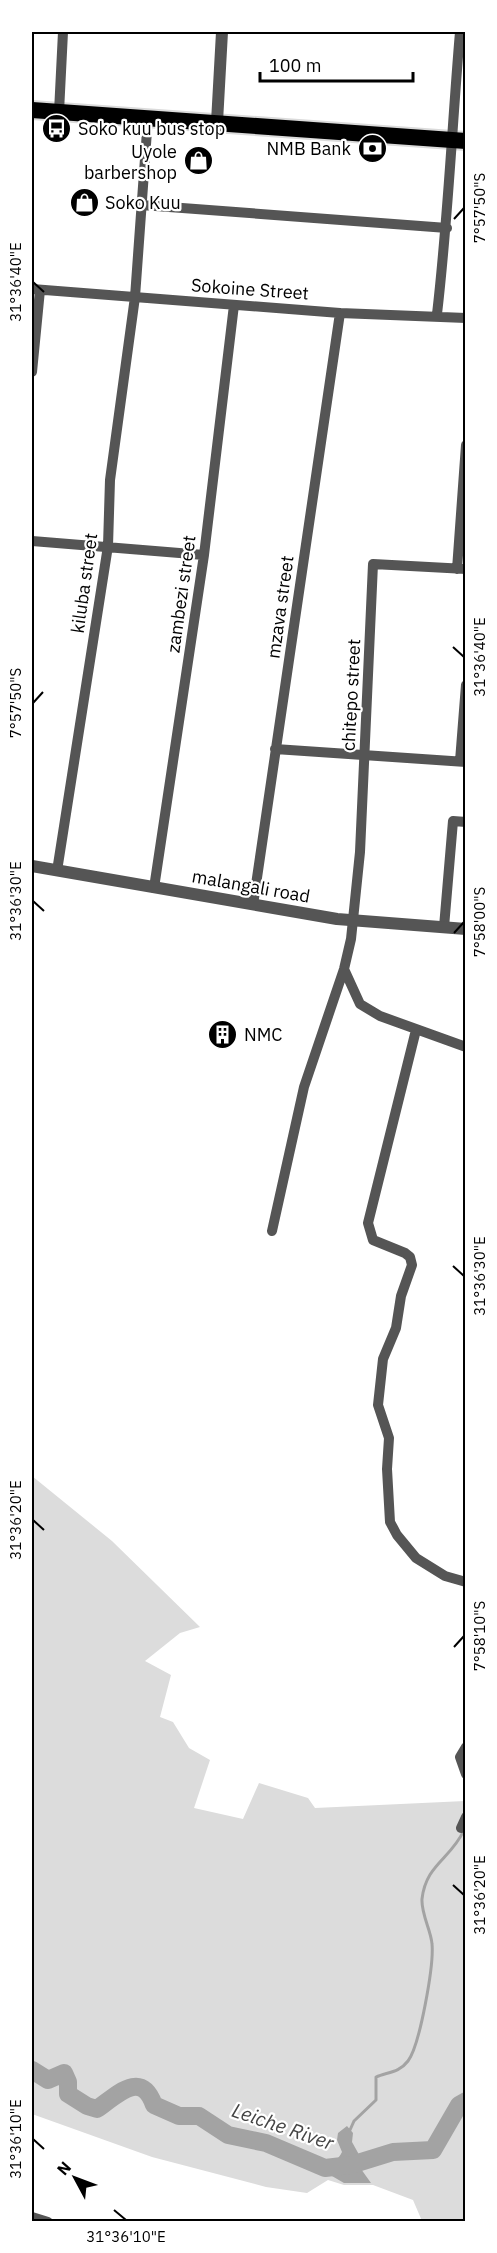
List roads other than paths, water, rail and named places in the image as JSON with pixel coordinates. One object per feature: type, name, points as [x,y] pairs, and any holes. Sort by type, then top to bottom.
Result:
[{"type":"highway","points":[[32,110],[458,141]]},
{"type":"street","points":[[59,112],[63,32]]},
{"type":"street","points":[[217,122],[222,32]]},
{"type":"street","points":[[437,315],[458,141],[460,32]]},
{"type":"street","name":"kiluba street","points":[[57,872],[108,546],[110,480],[135,297],[148,117]]},
{"type":"street","points":[[142,205],[447,228]]},
{"type":"street","points":[[32,372],[36,290]]},
{"type":"street","name":"Sokoine Street","points":[[36,290],[340,313],[437,315],[465,318]]},
{"type":"street","name":"zambezi street","points":[[154,888],[204,555],[234,305]]},
{"type":"street","name":"mzava street","points":[[253,905],[340,313]]},
{"type":"street","points":[[461,569],[465,445]]},
{"type":"street","points":[[32,541],[204,555]]},
{"type":"street","name":"chitepo street","points":[[272,1231],[304,1087],[344,969],[354,920],[365,757],[372,561],[461,569]]},
{"type":"street","points":[[275,749],[463,762],[465,685]]},
{"type":"street","points":[[444,927],[453,821],[465,822]]},
{"type":"street","name":"malangali road","points":[[32,867],[354,920],[465,929]]},
{"type":"street","points":[[344,969],[360,1004],[380,1016],[465,1047]]},
{"type":"street","points":[[416,1030],[368,1223],[372,1240],[405,1253],[410,1257],[412,1265],[401,1296],[396,1329],[383,1359],[378,1405],[389,1438],[387,1469],[390,1522],[396,1535],[416,1557],[430,1567],[465,1582]]},
{"type":"street","points":[[465,1747],[460,1757],[465,1774]]},
{"type":"street","points":[[461,1828],[465,1817]]},
{"type":"street","points":[[32,2217],[48,2222]]},
{"type":"waterway","points":[[350,2130],[354,2121],[376,2100],[376,2077],[401,2068],[413,2052],[431,1969],[432,1944],[422,1905],[424,1887],[434,1869],[453,1848],[464,1830]]},
{"type":"waterway","name":"Leiche River","points":[[32,2070],[48,2080],[64,2073],[68,2082],[68,2094],[87,2106],[97,2109],[128,2088],[142,2088],[149,2094],[154,2105],[179,2116],[199,2116],[228,2135],[266,2143],[325,2168],[351,2165],[393,2152],[433,2150],[459,2105],[466,2101]]},
{"type":"place","name":"Soko kuu bus stop","points":[[57,128]]},
{"type":"place","name":"NMB Bank","points":[[372,148]]},
{"type":"place","name":"Uyole barbershop","points":[[198,161]]},
{"type":"place","name":"Soko Kuu","points":[[84,202]]},
{"type":"place","name":"NMC","points":[[223,1034]]}]
